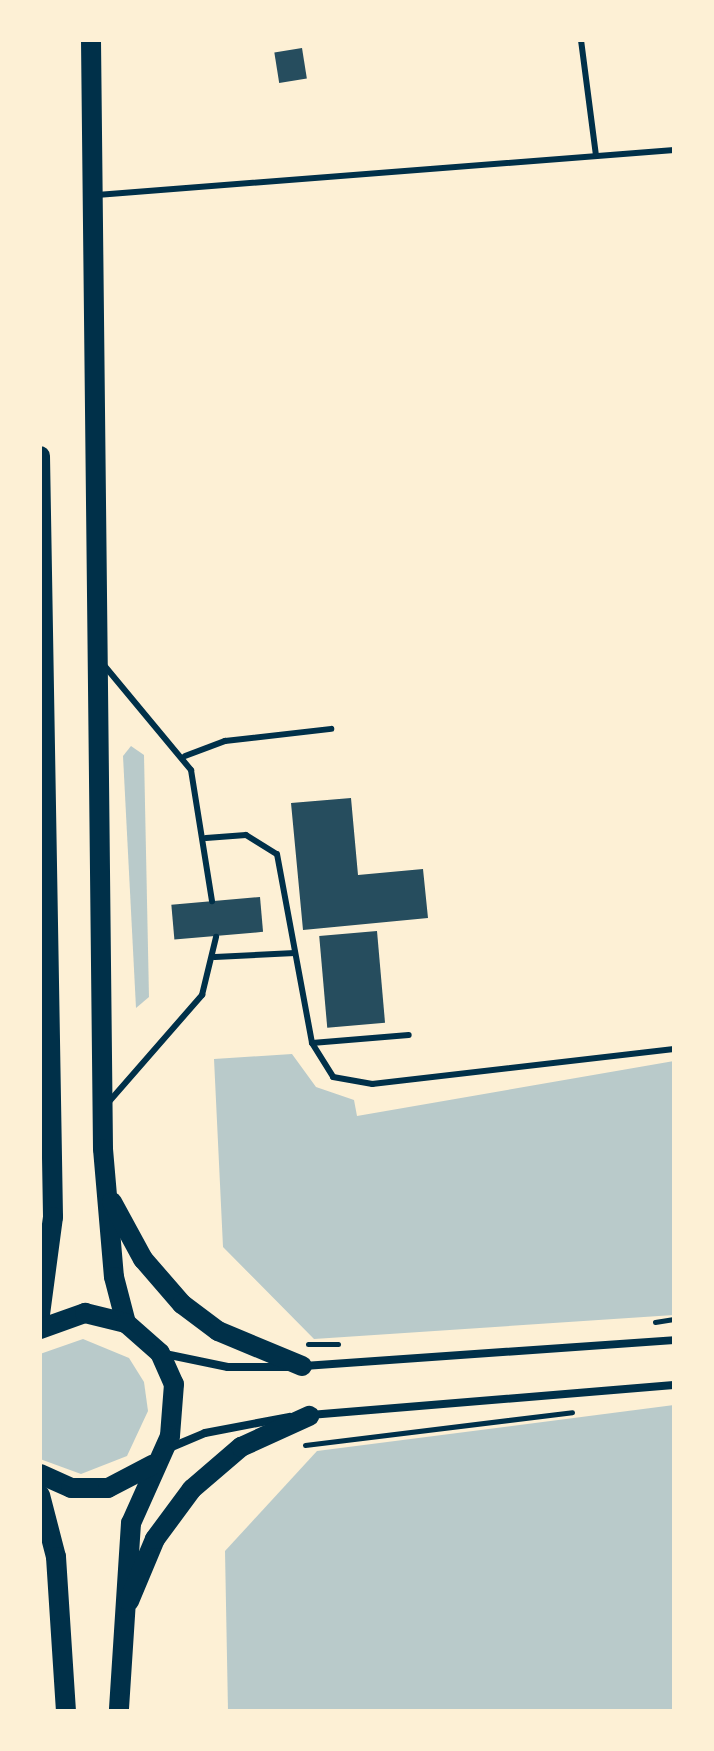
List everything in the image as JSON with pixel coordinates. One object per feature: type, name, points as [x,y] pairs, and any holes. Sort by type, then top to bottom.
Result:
[{"type":"highway","points":[[91,40],[89,196],[102,1110],[114,1277],[126,1323]]},
{"type":"highway","points":[[40,456],[53,1171],[53,1247],[40,1314]]},
{"type":"highway","points":[[107,1190],[143,1259],[182,1304],[218,1331],[302,1366]]},
{"type":"highway","points":[[40,1329],[85,1313],[126,1323],[160,1353],[176,1402],[159,1457],[134,1506],[121,1623],[119,1711]]},
{"type":"highway","points":[[121,1623],[155,1539],[192,1489],[241,1447],[309,1416]]},
{"type":"highway","points":[[40,1474],[71,1488],[108,1488],[159,1457]]},
{"type":"highway","points":[[40,1495],[56,1557],[66,1711]]},
{"type":"street","points":[[160,1353],[228,1367],[302,1366],[674,1340]]},
{"type":"street","points":[[159,1457],[205,1433],[309,1416],[674,1385]]},
{"type":"lane","points":[[581,40],[596,156]]},
{"type":"lane","points":[[89,196],[674,150]]},
{"type":"lane","points":[[95,656],[185,756],[206,838],[212,901]]},
{"type":"lane","points":[[185,756],[225,741],[331,729]]},
{"type":"lane","points":[[206,838],[258,838],[277,854],[318,1062],[352,1085],[674,1049]]},
{"type":"lane","points":[[102,1110],[202,995],[215,957],[216,937]]},
{"type":"lane","points":[[215,957],[295,953]]},
{"type":"lane","points":[[312,1043],[409,1035]]},
{"type":"path","points":[[650,1323],[674,1319]]},
{"type":"path","points":[[297,1343],[349,1343]]},
{"type":"path","points":[[288,1447],[515,1424],[582,1409]]},
{"type":"shaded area","points":[[131,746],[144,755],[149,997],[136,1008],[123,756]]},
{"type":"shaded area","points":[[292,1054],[316,1087],[354,1100],[357,1116],[674,1061],[674,1315],[314,1339],[223,1247],[214,1059]]},
{"type":"shaded area","points":[[83,1339],[129,1358],[144,1382],[148,1411],[127,1456],[81,1474],[40,1459],[40,1354]]},
{"type":"shaded area","points":[[674,1405],[674,1711],[228,1711],[225,1551],[317,1451]]},
{"type":"building","points":[[302,48],[307,79],[279,83],[274,52]]},
{"type":"building","points":[[351,798],[358,875],[423,869],[428,918],[303,930],[291,803]]},
{"type":"building","points":[[260,897],[263,932],[174,940],[171,905]]},
{"type":"building","points":[[377,931],[385,1023],[327,1028],[319,936]]}]
